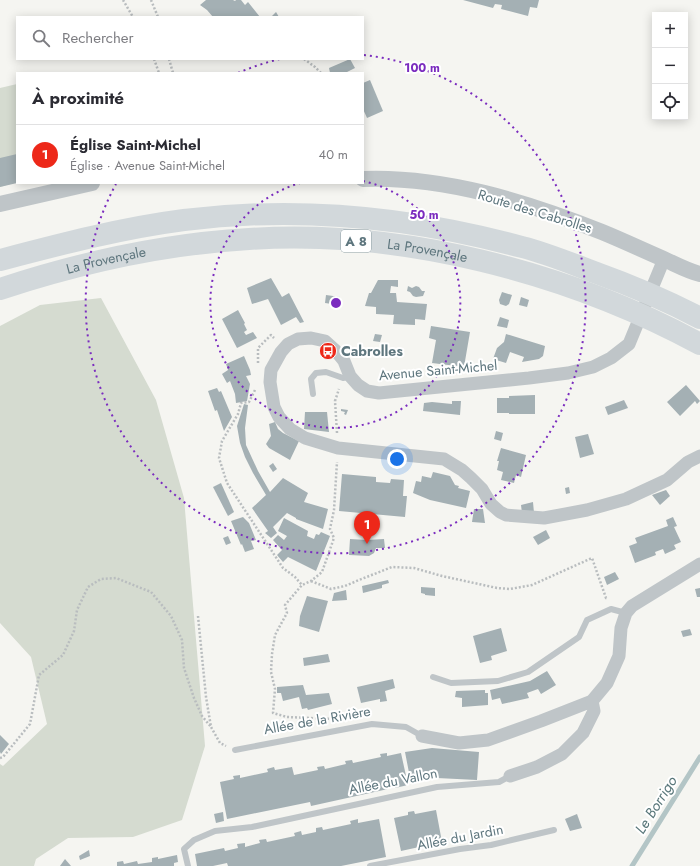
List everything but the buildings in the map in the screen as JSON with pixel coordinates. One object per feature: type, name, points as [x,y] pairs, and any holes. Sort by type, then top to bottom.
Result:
[{"type":"highway","name":"La Provençale","points":[[0,260],[70,242],[185,220],[286,214],[363,217],[437,227],[523,247],[634,287],[700,318]]},
{"type":"highway","name":"La Provençale","points":[[0,289],[56,271],[160,248],[217,241],[318,238],[418,248],[460,256],[526,272],[613,304],[700,344]]},
{"type":"street","name":"Route des Cabrolles","points":[[364,179],[389,178],[413,180],[463,189],[510,200],[584,225],[662,265],[700,274]]},
{"type":"street","points":[[0,204],[88,184]]},
{"type":"street","name":"Avenue Saint-Michel","points":[[662,265],[628,344],[611,358],[592,367],[568,373],[529,378],[378,393],[367,391],[346,377],[344,361],[335,350],[325,341],[311,338],[298,340],[288,344],[281,352],[272,370],[270,382],[274,407],[279,417],[290,428],[304,438],[338,448],[444,460],[462,470],[472,478],[482,489],[491,504],[506,515],[544,518],[587,510],[626,499],[667,480],[688,462],[700,456]]},
{"type":"street","points":[[629,609],[700,564]]},
{"type":"street","name":"Allée de la Rivière","points":[[422,736],[459,743],[488,740],[592,701],[607,683],[619,656],[621,628],[629,609]]},
{"type":"street","name":"Allée du Vallon","points":[[510,776],[537,767],[562,754],[583,733],[594,711],[592,701]]},
{"type":"lane","points":[[313,394],[311,379],[316,373],[326,372],[346,377]]},
{"type":"lane","points":[[433,677],[451,684],[498,681],[528,672],[579,637],[587,620],[611,609],[629,609]]},
{"type":"lane","name":"Allée de la Rivière","points":[[235,750],[372,724],[406,727],[422,736]]},
{"type":"lane","name":"Allée du Vallon","points":[[188,866],[184,849],[194,840],[216,831],[252,827],[437,787],[499,782],[510,776]]},
{"type":"lane","name":"Allée du Jardin","points":[[370,866],[460,848],[490,846],[554,830]]},
{"type":"path","points":[[123,0],[132,16]]},
{"type":"path","points":[[151,0],[158,16]]},
{"type":"path","points":[[154,60],[159,72]]},
{"type":"path","points":[[169,60],[173,72]]},
{"type":"path","points":[[305,60],[320,72]]},
{"type":"path","points":[[258,363],[258,348],[271,335],[282,344],[281,352]]},
{"type":"path","points":[[341,719],[287,717],[273,713],[275,689],[271,672],[271,660],[275,635],[287,613],[285,605],[302,585],[311,581],[322,572],[334,538],[330,530],[334,510],[338,448],[335,402],[346,377]]},
{"type":"path","points":[[256,385],[255,392],[249,402],[241,403],[238,414],[222,441],[219,458],[227,483],[260,535],[282,568],[302,585]]},
{"type":"path","points":[[311,581],[331,590],[392,568],[414,568],[442,576],[497,588],[510,589],[532,585],[592,558],[606,598],[628,602],[629,609]]},
{"type":"path","points":[[2,757],[30,724],[39,675],[63,655],[74,632],[78,610],[88,587],[101,579],[116,578],[151,592],[171,616],[182,640],[184,668],[202,716],[211,727],[220,743],[235,750]]},
{"type":"path","points":[[198,616],[206,697],[211,727]]},
{"type":"shaded area","points":[[16,84],[16,182],[0,187],[0,88]]},
{"type":"shaded area","points":[[101,298],[156,400],[184,498],[205,746],[182,820],[133,837],[68,838],[36,859],[34,866],[0,866],[0,764],[3,766],[47,724],[31,657],[0,623],[0,326],[40,305]]},
{"type":"waterway","name":"Le Borrigo","points":[[632,866],[700,757]]},
{"type":"place","name":"Cabrolles","points":[[328,351]]},
{"type":"place","name":"Église Saint-Michel","points":[[367,544]]}]
